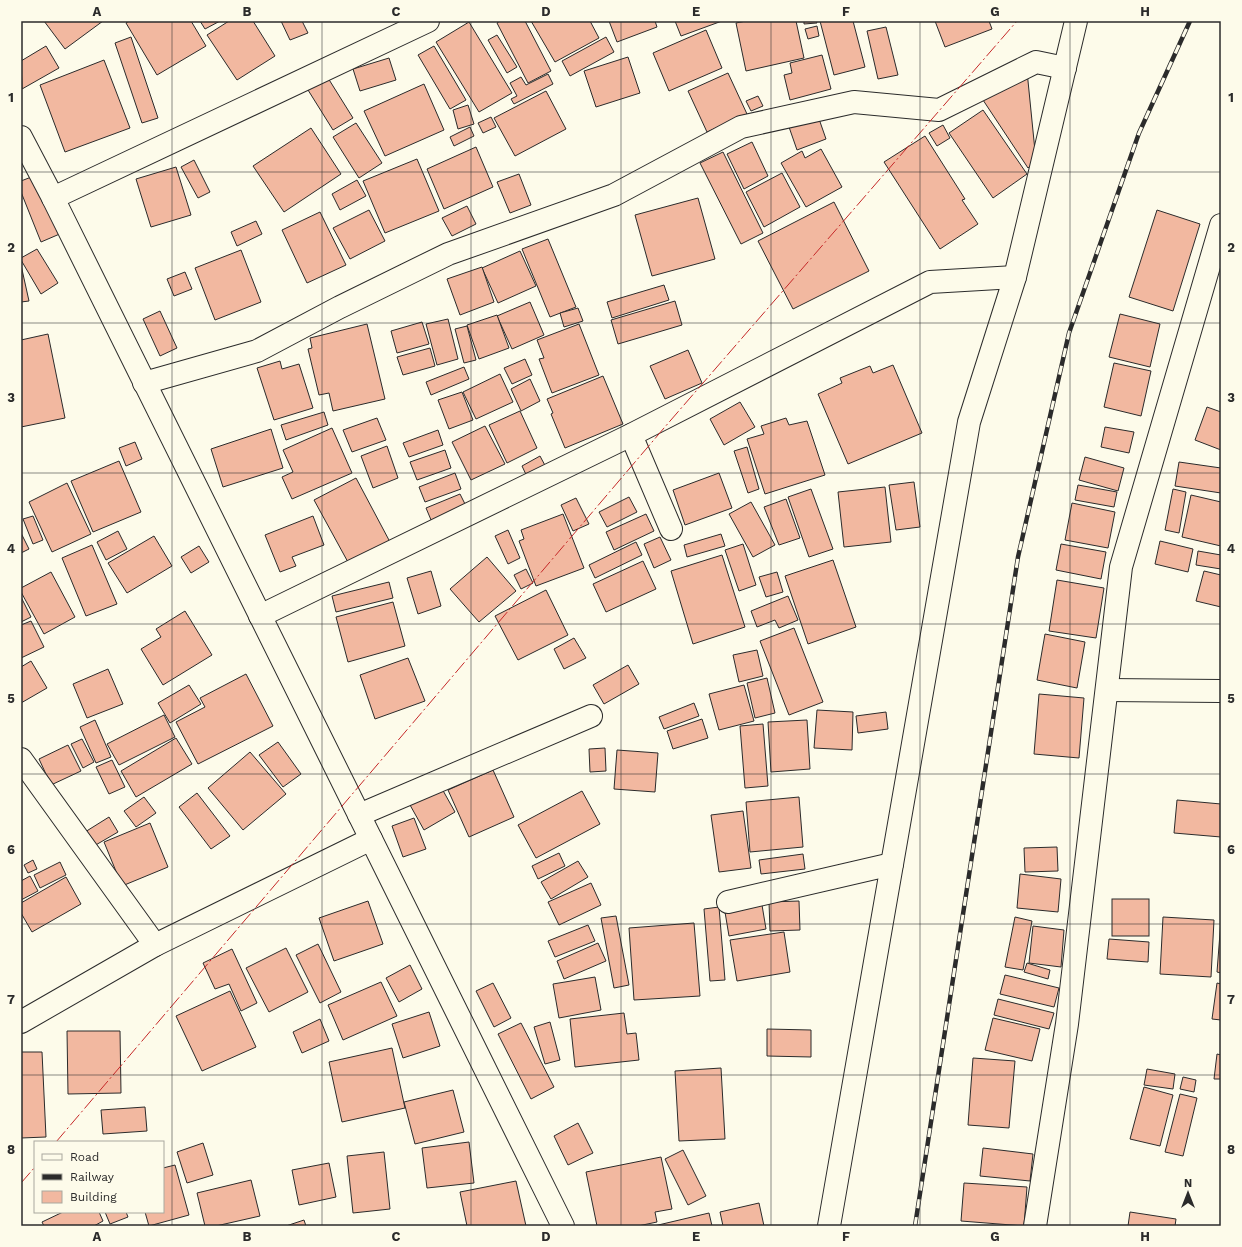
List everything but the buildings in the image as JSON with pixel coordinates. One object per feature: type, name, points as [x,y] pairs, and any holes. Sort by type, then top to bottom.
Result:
[{"type":"street","points":[[53,198],[428,21]]},
{"type":"street","points":[[829,1226],[969,422],[1014,277],[1076,21]]},
{"type":"street","points":[[144,384],[257,351],[340,307],[448,254],[614,195],[740,127],[854,102],[939,110],[1036,62],[1065,68]]},
{"type":"street","points":[[21,137],[53,198],[563,1226]]},
{"type":"street","points":[[1035,1226],[1067,1024],[1121,567],[1221,225]]},
{"type":"street","points":[[260,616],[631,435],[930,282],[1014,277]]},
{"type":"street","points":[[631,435],[671,529]]},
{"type":"street","points":[[1107,690],[1221,691]]},
{"type":"street","points":[[359,815],[591,716]]},
{"type":"street","points":[[21,759],[155,945]]},
{"type":"street","points":[[21,1022],[155,945],[371,839]]},
{"type":"street","points":[[728,902],[892,864]]},
{"type":"railway","points":[[915,1226],[1018,557],[1069,333],[1139,133],[1190,21]]},
{"type":"power","points":[[57,1141],[664,428],[1017,21]]},
{"type":"power","points":[[21,1183],[34,1168]]}]
